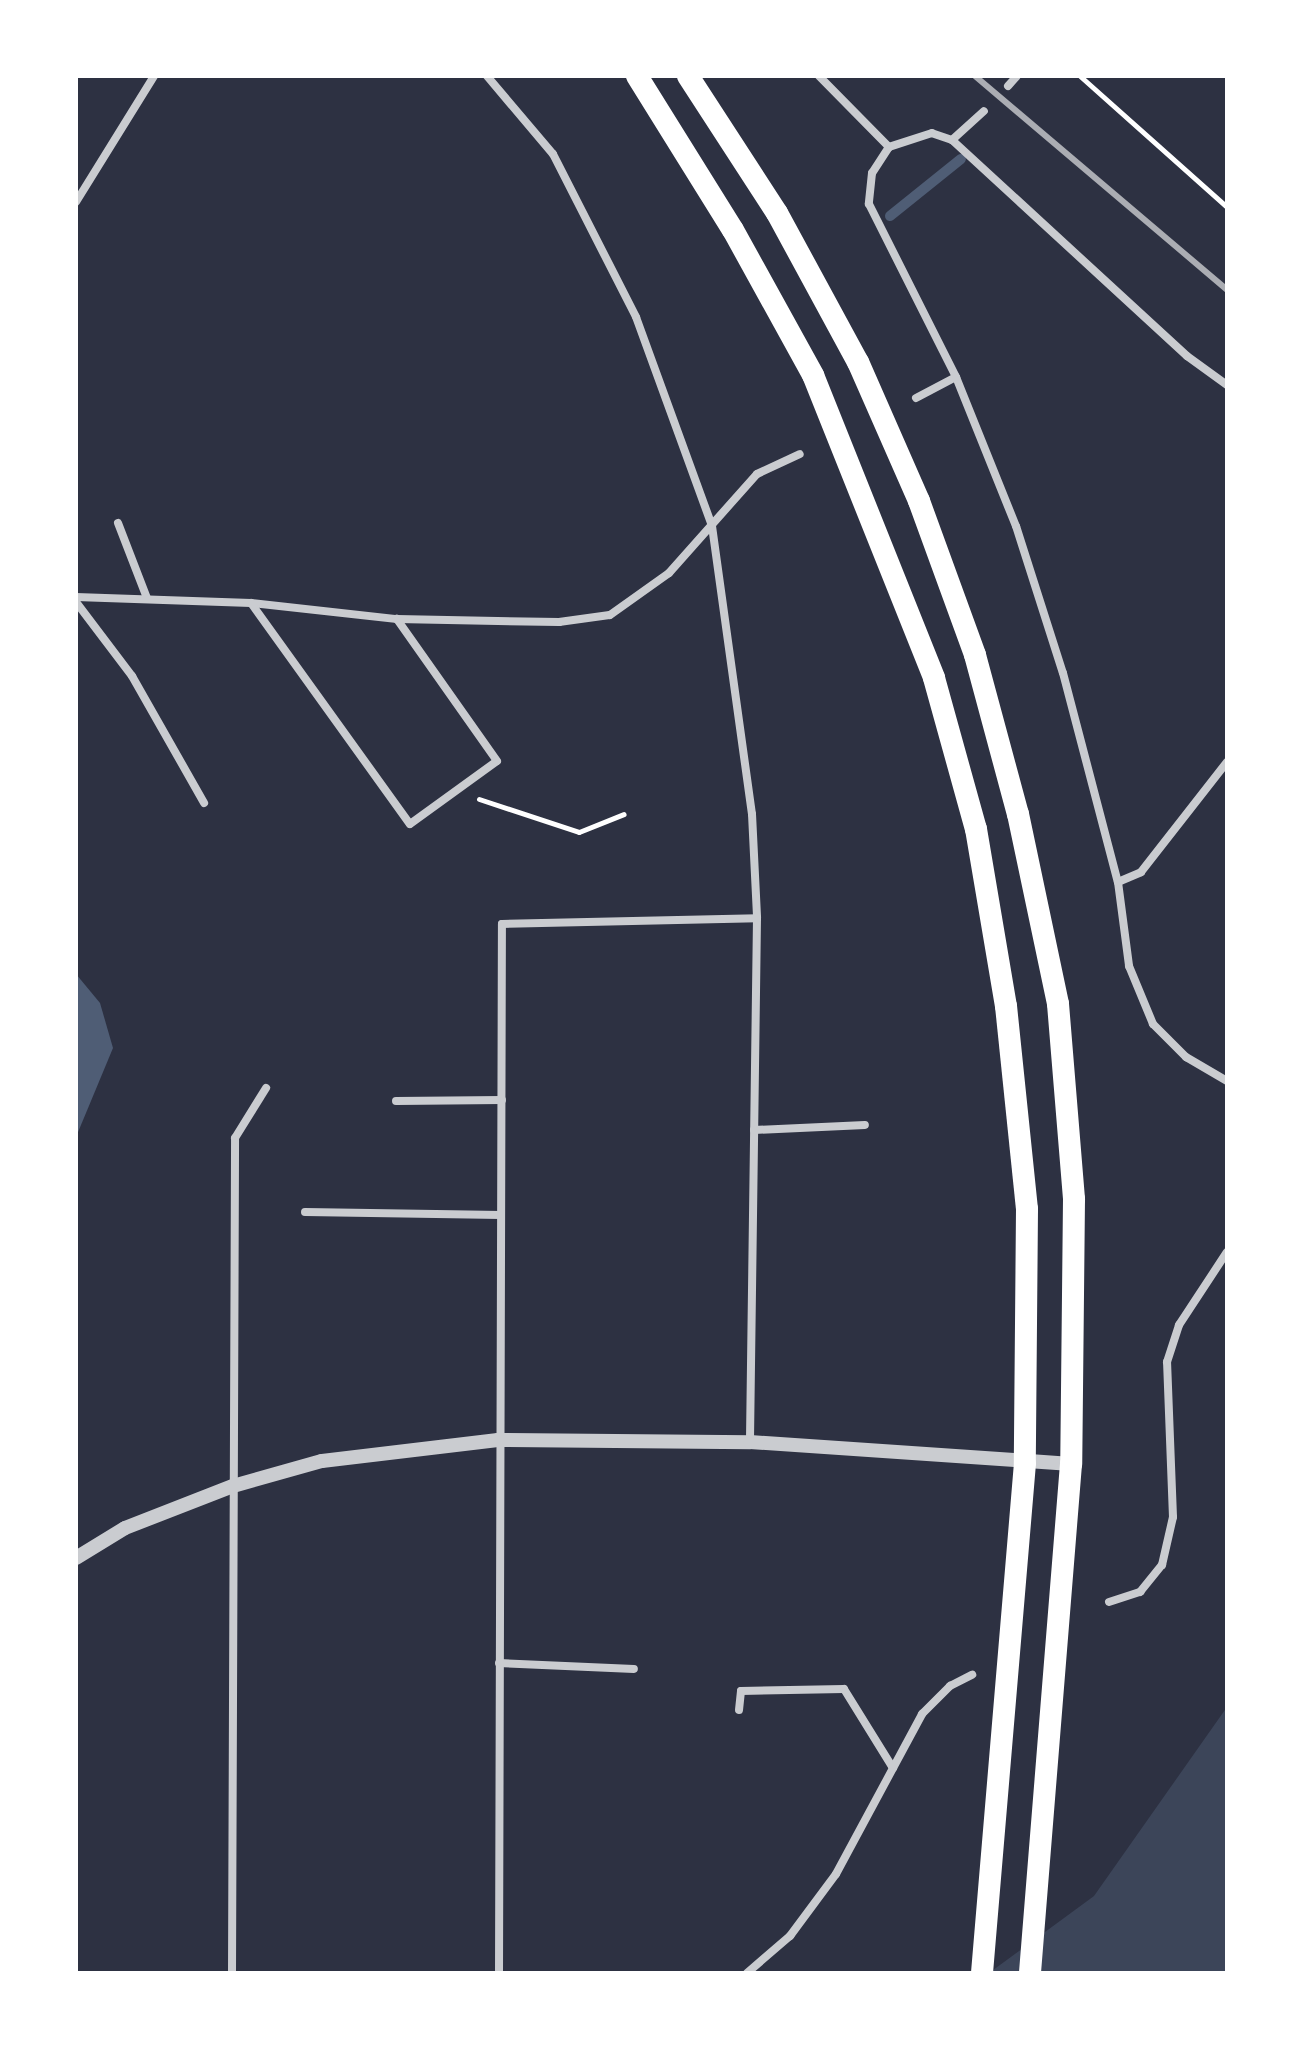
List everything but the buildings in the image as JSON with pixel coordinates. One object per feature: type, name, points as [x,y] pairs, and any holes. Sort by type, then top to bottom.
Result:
[{"type":"highway","points":[[637,76],[733,230],[813,375],[934,678],[976,829],[1006,1006],[1027,1209],[1025,1463],[982,1973]]},
{"type":"highway","points":[[688,76],[777,213],[858,362],[919,501],[975,655],[1018,814],[1058,1004],[1074,1199],[1071,1464],[1030,1973]]},
{"type":"street","points":[[76,202],[154,76]]},
{"type":"street","points":[[487,76],[553,154],[629,304],[712,526],[752,814],[757,918],[750,1442]]},
{"type":"street","points":[[819,76],[889,147]]},
{"type":"street","points":[[1008,86],[1017,76]]},
{"type":"street","points":[[952,140],[984,111]]},
{"type":"street","points":[[1227,385],[1187,356],[952,140],[932,133],[889,147],[872,173],[869,204],[956,377],[1021,541],[1063,673],[1118,882],[1129,966],[1153,1024],[1186,1057],[1227,1081]]},
{"type":"street","points":[[916,398],[956,377]]},
{"type":"street","points":[[76,599],[147,598],[251,603],[397,619],[559,622],[610,615],[669,573],[757,474],[800,454]]},
{"type":"street","points":[[118,523],[147,598]]},
{"type":"street","points":[[76,599],[132,676],[204,803]]},
{"type":"street","points":[[251,603],[410,824],[497,761],[397,619]]},
{"type":"street","points":[[1118,882],[1141,872],[1227,762]]},
{"type":"street","points":[[499,1973],[498,1440],[502,924],[757,918]]},
{"type":"street","points":[[232,1973],[235,1138],[266,1088]]},
{"type":"street","points":[[396,1101],[502,1100]]},
{"type":"street","points":[[754,1130],[865,1125]]},
{"type":"street","points":[[305,1212],[501,1215]]},
{"type":"street","points":[[1109,1602],[1140,1592],[1162,1565],[1173,1517],[1167,1362],[1179,1325],[1226,1254]]},
{"type":"street","points":[[76,1558],[125,1528],[233,1486],[322,1461],[498,1440],[750,1442],[1071,1464]]},
{"type":"street","points":[[499,1663],[634,1669]]},
{"type":"street","points":[[747,1973],[790,1936],[836,1874],[922,1714],[950,1686],[972,1675]]},
{"type":"street","points":[[739,1710],[741,1691],[844,1689],[893,1768]]},
{"type":"path","points":[[1080,76],[1227,207]]},
{"type":"path","points":[[465,784],[482,802],[579,832],[624,814]]},
{"type":"shaded area","points":[[76,974],[100,1003],[113,1048],[76,1137]]},
{"type":"shaded area","points":[[1227,1707],[1227,1973],[989,1973],[1094,1896]]},
{"type":"waterway","points":[[890,216],[961,159]]},
{"type":"railway","points":[[975,76],[1227,290]]}]
